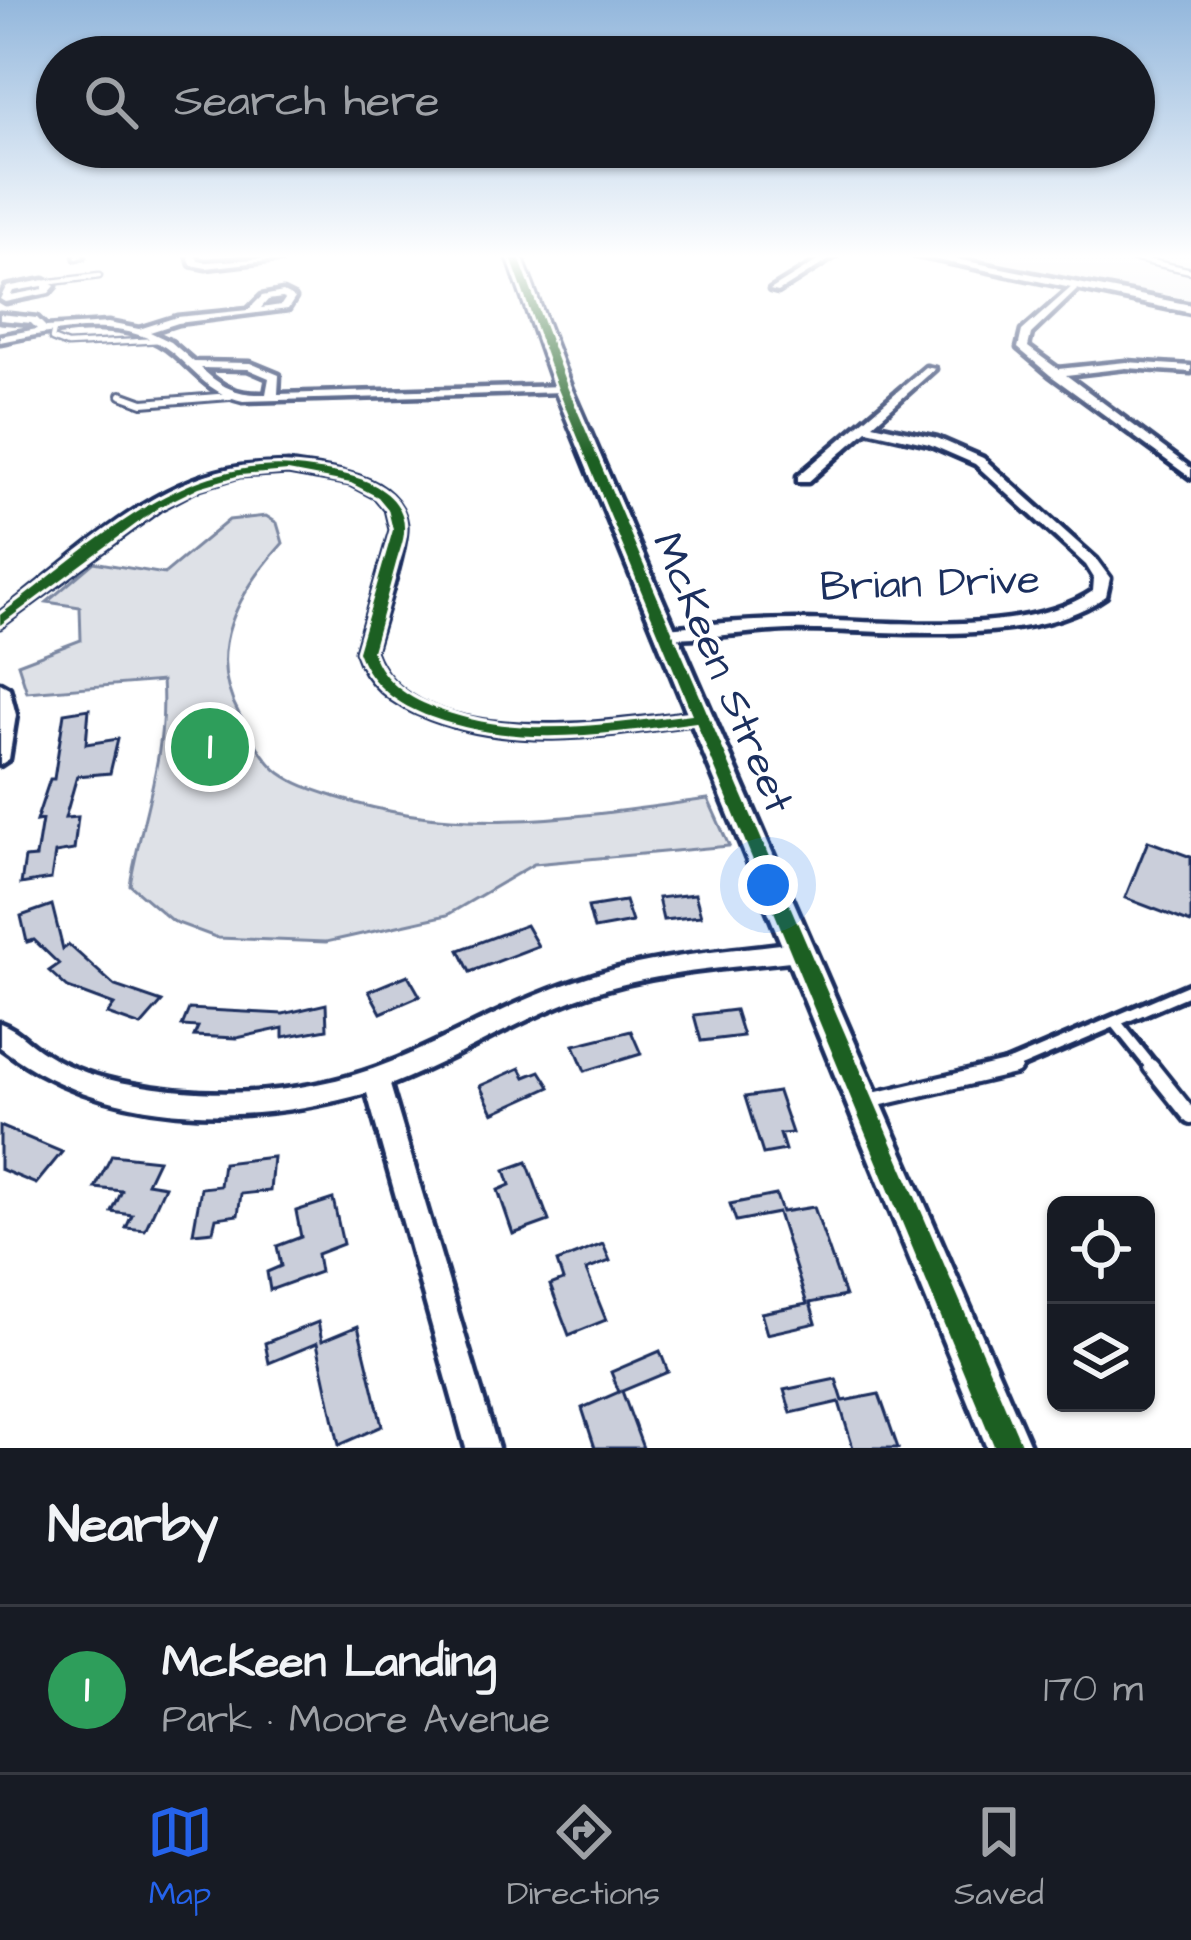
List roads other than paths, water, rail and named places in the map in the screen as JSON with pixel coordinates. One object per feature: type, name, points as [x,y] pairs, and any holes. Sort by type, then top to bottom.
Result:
[{"type":"street","points":[[38,323],[49,330]]},
{"type":"street","points":[[0,339],[49,330],[140,332],[169,323]]},
{"type":"street","name":"McKeen Street","points":[[539,323],[1009,1448]]},
{"type":"street","points":[[1039,323],[1022,340],[1031,356],[1191,474]]},
{"type":"street","points":[[140,332],[161,340],[230,396],[272,399],[563,389]]},
{"type":"street","points":[[190,365],[263,368],[276,381],[272,399]]},
{"type":"street","points":[[1054,373],[1126,365],[1191,369]]},
{"type":"street","points":[[803,479],[930,369]]},
{"type":"street","name":"Brian Drive","points":[[666,633],[800,625],[943,627],[1070,613],[1101,593],[1102,578],[1091,562],[995,472],[933,441],[865,426]]},
{"type":"street","points":[[0,621],[156,500],[234,474],[317,472],[374,489],[398,515],[400,530],[365,651],[373,670],[401,698],[472,728],[521,735],[599,731],[701,717]]},
{"type":"street","points":[[0,688],[8,715],[0,759]]},
{"type":"street","points":[[0,1033],[20,1052],[72,1078],[176,1101],[294,1099],[376,1079],[526,1006],[590,985],[799,951]]},
{"type":"street","points":[[376,1079],[482,1448]]},
{"type":"lane","points":[[49,330],[52,339],[67,344],[161,340]]},
{"type":"lane","points":[[121,395],[143,403],[230,396]]},
{"type":"lane","points":[[863,1102],[1019,1066],[1191,989]]},
{"type":"lane","points":[[1117,1024],[1191,1117]]},
{"type":"place","name":"McKeen Landing","points":[[210,747]]}]
